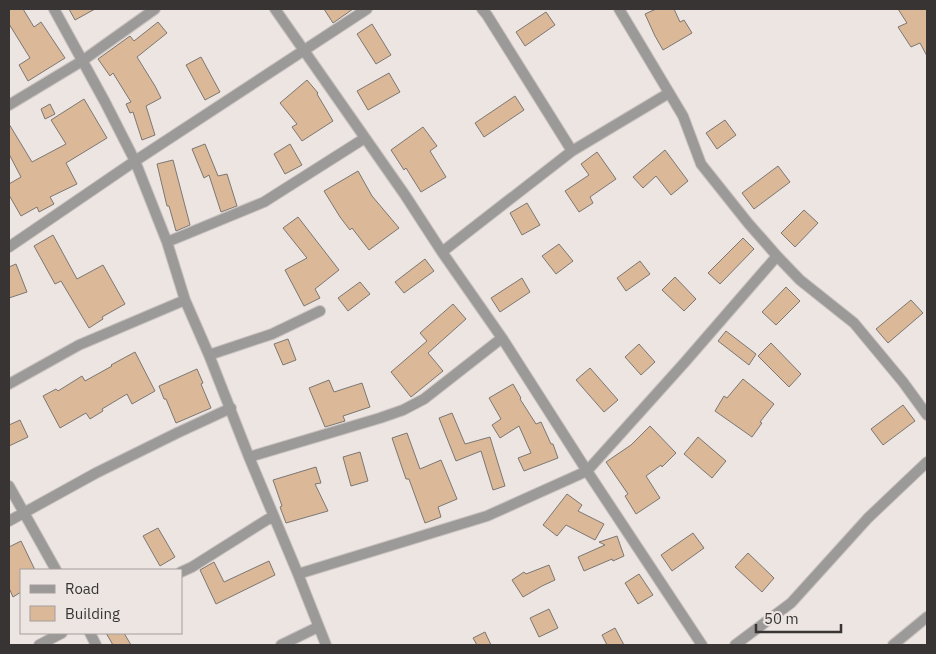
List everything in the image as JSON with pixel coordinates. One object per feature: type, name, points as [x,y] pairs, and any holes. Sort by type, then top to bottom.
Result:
[{"type":"street","points":[[54,9],[105,102],[134,161],[167,242],[185,300],[210,355],[249,457],[326,645]]},
{"type":"street","points":[[9,105],[82,61],[155,9]]},
{"type":"street","points":[[275,9],[405,194],[442,252],[502,338],[701,645]]},
{"type":"street","points":[[9,247],[134,161],[367,9]]},
{"type":"street","points":[[482,9],[488,15],[572,151]]},
{"type":"street","points":[[619,9],[683,116],[701,164],[748,224],[800,280],[854,323],[903,382],[927,415]]},
{"type":"street","points":[[442,252],[572,151],[669,93]]},
{"type":"street","points":[[167,242],[264,202],[365,138]]},
{"type":"street","points":[[298,574],[486,516],[587,471],[777,256]]},
{"type":"street","points":[[9,384],[79,345],[185,300]]},
{"type":"street","points":[[210,355],[272,334],[320,311]]},
{"type":"street","points":[[249,457],[403,410],[424,399],[502,338]]},
{"type":"street","points":[[9,521],[96,473],[231,408]]},
{"type":"street","points":[[735,645],[791,603],[868,518],[927,462]]},
{"type":"street","points":[[9,486],[55,569]]},
{"type":"street","points":[[182,571],[273,516]]},
{"type":"street","points":[[893,645],[927,617]]},
{"type":"street","points":[[281,645],[318,627]]},
{"type":"street","points":[[40,645],[60,634]]},
{"type":"building","points":[[9,9],[23,9],[34,27],[41,22],[65,58],[28,81],[19,65],[30,58],[9,24]]},
{"type":"building","points":[[69,9],[95,9],[75,20]]},
{"type":"building","points":[[324,9],[353,9],[333,23]]},
{"type":"building","points":[[656,9],[674,9],[680,22],[684,20],[692,33],[663,50],[645,14]]},
{"type":"building","points":[[898,9],[927,9],[927,56],[920,43],[911,47],[898,27],[907,23]]},
{"type":"building","points":[[546,12],[555,25],[525,46],[516,32]]},
{"type":"building","points":[[158,22],[167,33],[137,57],[161,98],[146,106],[155,135],[142,140],[133,112],[130,113],[126,104],[131,102],[113,73],[110,76],[98,59],[130,36],[134,41]]},
{"type":"building","points":[[372,24],[391,55],[376,64],[357,34]]},
{"type":"building","points":[[201,57],[220,92],[205,100],[186,65]]},
{"type":"building","points":[[389,73],[400,92],[368,110],[357,91]]},
{"type":"building","points":[[307,80],[318,93],[333,121],[302,141],[292,127],[297,124],[280,103]]},
{"type":"building","points":[[515,96],[524,110],[484,137],[475,123]]},
{"type":"building","points":[[84,99],[107,138],[66,163],[77,184],[50,197],[54,204],[39,212],[37,207],[21,216],[9,195],[9,184],[21,177],[9,154],[9,124],[32,162],[66,144],[51,120]]},
{"type":"building","points":[[50,104],[55,114],[45,119],[41,109]]},
{"type":"building","points":[[725,120],[736,135],[717,149],[706,133]]},
{"type":"building","points":[[423,127],[437,146],[430,151],[446,177],[421,192],[406,168],[404,170],[391,150]]},
{"type":"building","points":[[205,144],[218,176],[227,174],[237,206],[221,212],[209,175],[204,178],[192,149]]},
{"type":"building","points":[[290,144],[302,165],[285,174],[274,154]]},
{"type":"building","points":[[665,150],[688,181],[671,195],[656,176],[643,188],[633,177]]},
{"type":"building","points":[[597,152],[616,179],[590,197],[593,203],[579,212],[565,191],[589,175],[581,164]]},
{"type":"building","points":[[173,160],[190,225],[176,231],[169,206],[167,206],[157,164]]},
{"type":"building","points":[[778,166],[790,182],[754,209],[742,193]]},
{"type":"building","points":[[358,171],[372,196],[399,228],[369,250],[352,228],[350,230],[340,217],[324,191]]},
{"type":"building","points":[[527,203],[540,225],[522,235],[510,213]]},
{"type":"building","points":[[804,210],[818,223],[795,247],[781,233]]},
{"type":"building","points":[[298,217],[339,270],[315,289],[320,298],[304,306],[285,270],[307,258],[283,228]]},
{"type":"building","points":[[53,235],[77,279],[103,265],[125,304],[102,317],[103,319],[89,328],[61,281],[55,284],[34,246]]},
{"type":"building","points":[[743,238],[754,249],[720,284],[708,273]]},
{"type":"building","points":[[559,244],[573,261],[556,274],[542,256]]},
{"type":"building","points":[[425,259],[434,271],[404,293],[395,282]]},
{"type":"building","points":[[640,261],[650,274],[626,291],[617,278]]},
{"type":"building","points":[[16,264],[27,292],[9,298],[9,267]]},
{"type":"building","points":[[675,277],[696,299],[684,311],[662,290]]},
{"type":"building","points":[[522,278],[530,292],[500,312],[491,298]]},
{"type":"building","points":[[360,282],[370,294],[348,311],[338,298]]},
{"type":"building","points":[[786,287],[800,301],[776,325],[762,312]]},
{"type":"building","points":[[911,300],[923,313],[888,343],[876,329]]},
{"type":"building","points":[[453,304],[466,319],[428,353],[443,371],[411,397],[391,372],[427,341],[420,333]]},
{"type":"building","points":[[726,331],[756,354],[749,365],[718,341]]},
{"type":"building","points":[[288,339],[296,360],[283,365],[274,344]]},
{"type":"building","points":[[771,343],[801,374],[789,387],[758,356]]},
{"type":"building","points":[[639,344],[655,362],[641,375],[625,357]]},
{"type":"building","points":[[135,352],[155,391],[132,404],[127,394],[102,409],[103,411],[90,419],[86,413],[60,428],[43,396],[56,389],[58,391],[82,376],[85,381]]},
{"type":"building","points":[[590,368],[618,400],[604,412],[576,380]]},
{"type":"building","points":[[197,369],[211,408],[176,423],[159,386]]},
{"type":"building","points":[[743,379],[774,404],[760,422],[762,423],[752,437],[715,411],[724,396],[727,398]]},
{"type":"building","points":[[329,380],[334,392],[362,383],[370,407],[343,416],[345,421],[325,427],[309,388]]},
{"type":"building","points":[[513,384],[536,424],[541,422],[558,458],[524,471],[518,458],[531,453],[519,426],[500,438],[492,425],[501,419],[489,398]]},
{"type":"building","points":[[903,405],[915,421],[883,445],[871,429]]},
{"type":"building","points":[[452,413],[465,444],[490,437],[505,486],[493,490],[481,451],[456,461],[439,418]]},
{"type":"building","points":[[20,420],[28,437],[9,446],[9,425]]},
{"type":"building","points":[[650,426],[676,453],[662,467],[661,465],[646,476],[660,498],[636,514],[625,496],[628,494],[606,462],[631,445]]},
{"type":"building","points":[[407,433],[420,469],[441,460],[457,499],[438,507],[441,517],[425,523],[409,479],[406,479],[392,438]]},
{"type":"building","points":[[698,437],[726,461],[712,478],[684,454]]},
{"type":"building","points":[[360,452],[368,481],[351,486],[343,457]]},
{"type":"building","points":[[316,467],[321,483],[315,484],[328,511],[286,523],[273,480]]},
{"type":"building","points":[[567,494],[582,505],[578,511],[604,524],[595,540],[566,525],[557,536],[543,525]]},
{"type":"building","points":[[158,528],[175,557],[160,566],[143,536]]},
{"type":"building","points":[[693,533],[704,548],[672,571],[661,555]]},
{"type":"building","points":[[617,536],[624,556],[584,571],[578,557],[605,545],[599,542]]},
{"type":"building","points":[[21,541],[35,569],[20,569],[20,593],[13,597],[9,588],[9,547]]},
{"type":"building","points":[[748,553],[774,578],[762,592],[735,567]]},
{"type":"building","points":[[269,561],[275,575],[216,604],[200,570],[214,562],[224,582]]},
{"type":"building","points":[[549,565],[555,580],[523,597],[512,580],[524,572],[526,574]]},
{"type":"building","points":[[639,574],[653,595],[638,604],[625,583]]},
{"type":"building","points":[[549,609],[558,628],[539,637],[530,618]]},
{"type":"building","points":[[615,628],[624,645],[607,645],[602,635]]},
{"type":"building","points":[[485,632],[491,645],[477,645],[473,638]]},
{"type":"building","points":[[107,634],[125,634],[131,645],[113,645]]}]
